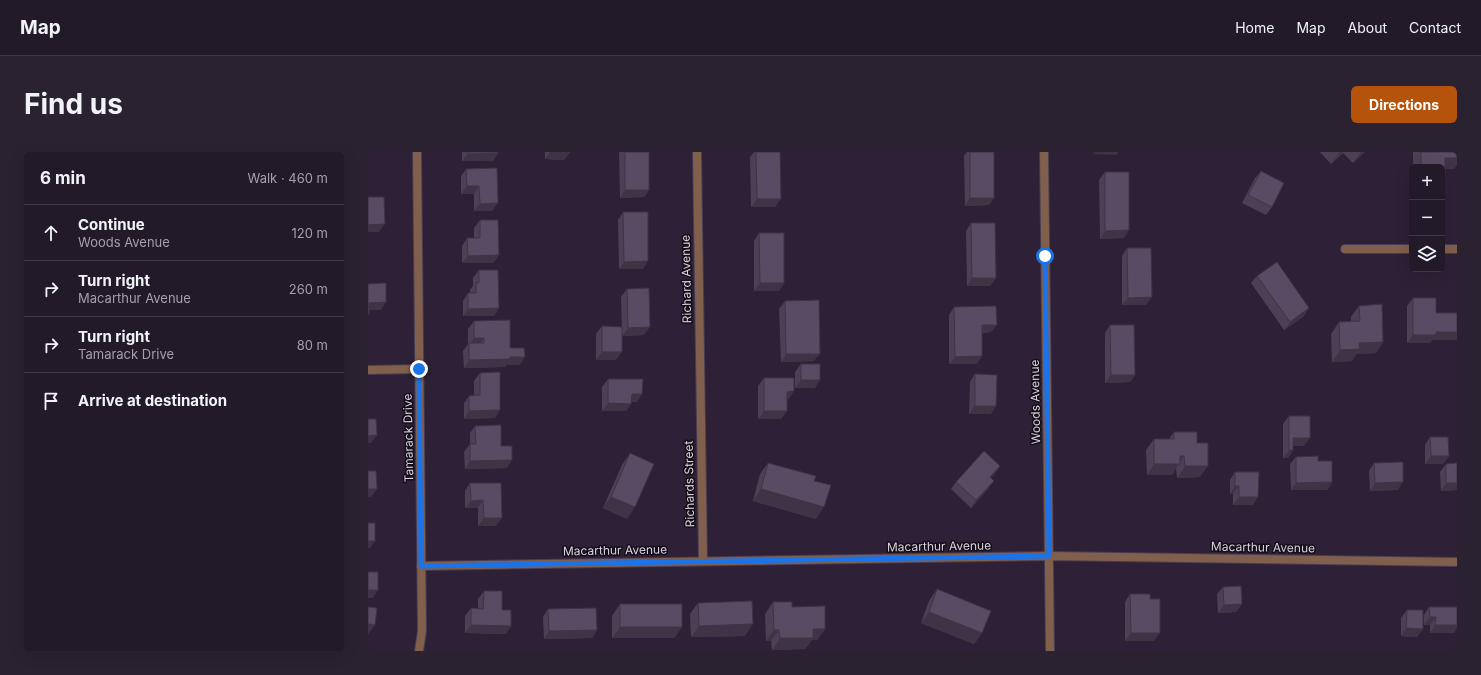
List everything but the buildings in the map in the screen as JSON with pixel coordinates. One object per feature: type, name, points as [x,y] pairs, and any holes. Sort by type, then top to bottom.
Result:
[{"type":"street","name":"Tamarack Drive","points":[[417,152],[422,631],[419,651]]},
{"type":"street","name":"Richard Avenue","points":[[696,152],[700,406]]},
{"type":"street","name":"Woods Avenue","points":[[1044,152],[1050,651]]},
{"type":"street","points":[[1345,249],[1409,249]]},
{"type":"street","points":[[1445,249],[1457,249]]},
{"type":"street","points":[[368,370],[419,369]]},
{"type":"street","name":"Richards Street","points":[[700,406],[703,560]]},
{"type":"street","name":"Macarthur Avenue","points":[[421,566],[703,560],[1049,556],[1457,562]]},
{"type":"route","points":[[419,369],[421,566],[703,560],[1049,556],[1045,256]]}]
